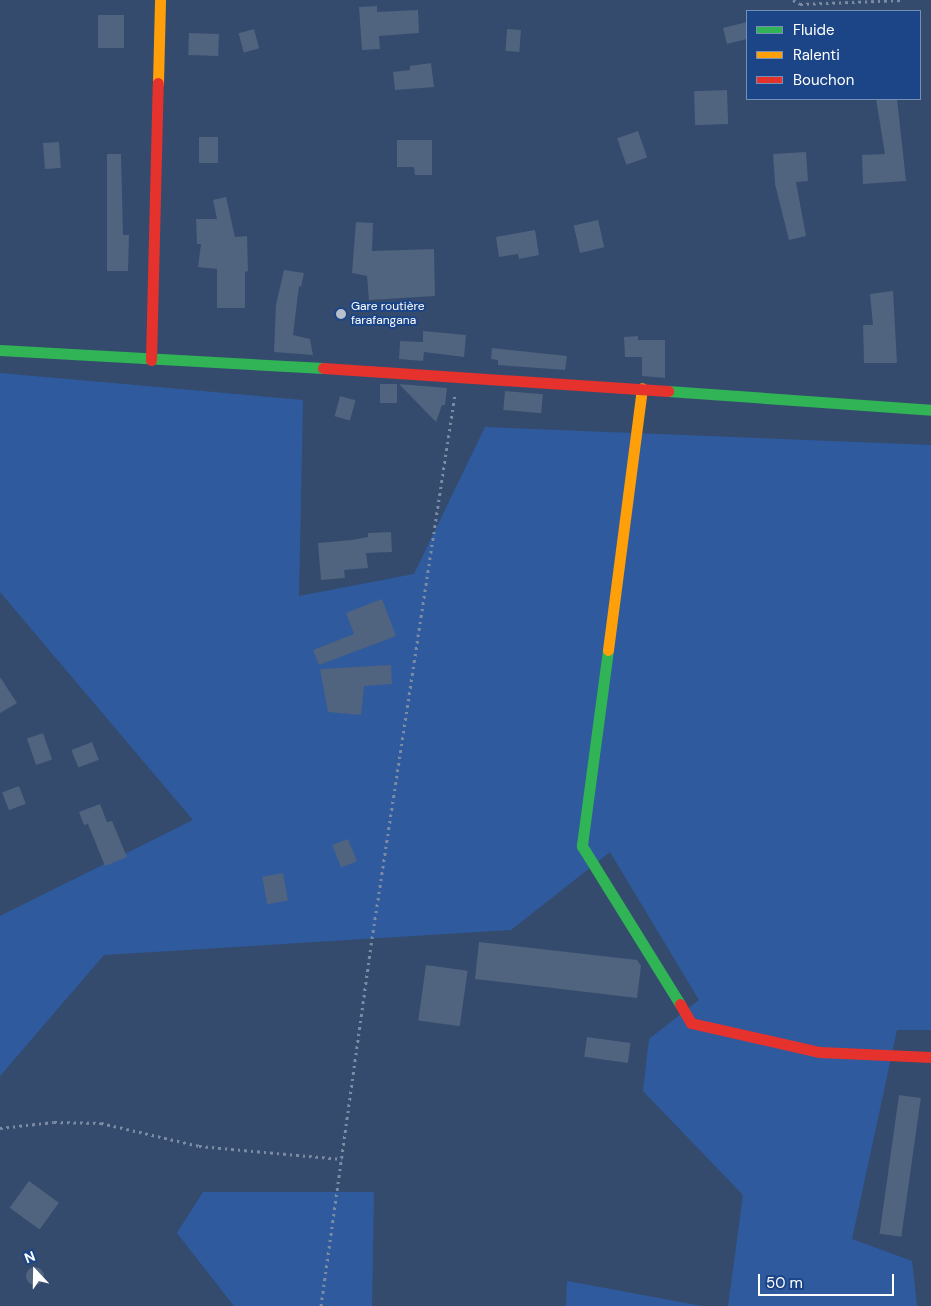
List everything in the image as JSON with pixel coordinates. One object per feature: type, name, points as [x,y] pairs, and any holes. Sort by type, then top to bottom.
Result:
[{"type":"street","points":[[151,360],[160,0]]},
{"type":"street","points":[[0,350],[151,360],[458,375],[931,410]]},
{"type":"street","points":[[642,388],[582,846],[690,1023],[820,1052],[931,1057]]},
{"type":"path","points":[[792,0],[800,4],[904,0]]},
{"type":"path","points":[[321,1306],[370,945],[458,375]]},
{"type":"path","points":[[0,1128],[54,1122],[100,1123],[199,1146],[341,1159]]},
{"type":"shaded area","points":[[0,373],[303,400],[299,596],[414,574],[485,427],[931,445],[931,1030],[897,1030],[852,1239],[912,1261],[917,1306],[728,1306],[743,1195],[643,1091],[649,1039],[699,1000],[610,852],[511,930],[104,955],[0,1076],[0,916],[193,820],[0,592]]},
{"type":"shaded area","points":[[203,1192],[374,1192],[372,1306],[234,1306],[177,1233]]},
{"type":"shaded area","points":[[567,1281],[702,1306],[566,1306]]},
{"type":"building","points":[[377,6],[377,12],[418,10],[419,33],[379,36],[380,49],[362,50],[359,7]]},
{"type":"building","points":[[98,15],[124,15],[124,48],[98,48]]},
{"type":"building","points":[[746,22],[746,39],[727,44],[723,28]]},
{"type":"building","points":[[254,29],[259,48],[244,52],[239,33]]},
{"type":"building","points":[[507,29],[521,30],[519,52],[505,51]]},
{"type":"building","points":[[189,33],[219,34],[218,56],[188,55]]},
{"type":"building","points":[[431,63],[434,87],[395,90],[393,72],[410,70],[410,66]]},
{"type":"building","points":[[727,90],[728,124],[695,125],[694,91]]},
{"type":"building","points":[[876,100],[897,100],[906,181],[863,184],[862,155],[885,154]]},
{"type":"building","points":[[638,131],[647,157],[626,165],[617,138]]},
{"type":"building","points":[[199,137],[218,137],[218,163],[199,163]]},
{"type":"building","points":[[397,140],[432,140],[432,175],[415,175],[414,167],[397,167]]},
{"type":"building","points":[[59,142],[61,168],[45,169],[43,143]]},
{"type":"building","points":[[806,152],[808,181],[796,182],[806,236],[789,240],[775,184],[773,154]]},
{"type":"building","points":[[107,154],[121,154],[123,235],[129,235],[128,271],[107,271]]},
{"type":"building","points":[[226,197],[235,237],[247,236],[248,271],[245,272],[245,308],[217,308],[217,269],[198,267],[201,244],[197,244],[196,219],[217,219],[213,200]]},
{"type":"building","points":[[598,220],[604,247],[580,253],[574,226]]},
{"type":"building","points":[[356,222],[373,223],[372,251],[434,249],[435,296],[369,300],[367,276],[352,273]]},
{"type":"building","points":[[535,230],[539,255],[519,259],[518,254],[499,257],[496,237]]},
{"type":"building","points":[[284,270],[304,273],[301,287],[299,286],[293,335],[310,339],[313,355],[274,352],[276,305]]},
{"type":"building","points":[[893,291],[897,363],[864,363],[863,325],[873,325],[870,294]]},
{"type":"building","points":[[423,331],[466,335],[464,357],[424,352],[423,361],[399,359],[400,341],[423,342]]},
{"type":"building","points":[[638,336],[638,340],[665,340],[665,378],[642,376],[642,357],[625,357],[624,337]]},
{"type":"building","points":[[492,348],[567,356],[565,370],[498,365],[498,360],[491,359]]},
{"type":"building","points":[[380,384],[397,384],[397,403],[380,403]]},
{"type":"building","points":[[399,384],[447,388],[445,405],[442,405],[436,422]]},
{"type":"building","points":[[505,391],[543,394],[541,413],[503,410]]},
{"type":"building","points":[[340,396],[355,400],[350,420],[335,416]]},
{"type":"building","points":[[391,532],[392,552],[366,553],[368,568],[344,570],[345,578],[321,580],[318,543],[368,537],[368,533]]},
{"type":"building","points":[[382,599],[396,636],[319,665],[313,650],[354,634],[346,613]]},
{"type":"building","points":[[391,665],[392,684],[364,686],[361,715],[328,712],[320,669]]},
{"type":"building","points":[[0,677],[17,703],[0,713]]},
{"type":"building","points":[[43,733],[52,759],[36,765],[27,739]]},
{"type":"building","points":[[92,742],[99,760],[78,768],[71,750]]},
{"type":"building","points":[[19,786],[26,804],[9,810],[2,792]]},
{"type":"building","points":[[100,804],[107,822],[112,821],[127,857],[105,866],[88,824],[84,825],[79,812]]},
{"type":"building","points":[[348,839],[357,861],[341,868],[332,845]]},
{"type":"building","points":[[283,873],[288,901],[267,904],[262,877]]},
{"type":"building","points":[[479,942],[637,960],[641,966],[637,998],[475,979]]},
{"type":"building","points":[[426,965],[468,971],[460,1026],[418,1020]]},
{"type":"building","points":[[587,1037],[631,1043],[628,1063],[584,1057]]},
{"type":"building","points":[[899,1095],[921,1098],[901,1237],[880,1234]]},
{"type":"building","points":[[29,1181],[59,1203],[40,1229],[10,1208]]},
{"type":"building","points":[[35,1267],[41,1270],[44,1276],[41,1282],[35,1285],[29,1282],[26,1276],[29,1270]]},
{"type":"traffic: fast","points":[[0,350],[323,368]]},
{"type":"traffic: fast","points":[[668,391],[931,410]]},
{"type":"traffic: fast","points":[[608,650],[582,846],[680,1004]]},
{"type":"traffic: slow","points":[[158,83],[160,0]]},
{"type":"traffic: slow","points":[[608,650],[642,388]]},
{"type":"traffic: jam","points":[[151,360],[158,83]]},
{"type":"traffic: jam","points":[[323,368],[668,391]]},
{"type":"traffic: jam","points":[[680,1004],[691,1023],[820,1052],[931,1057]]},
{"type":"place","name":"Gare routière farafangana","points":[[341,314]]}]
